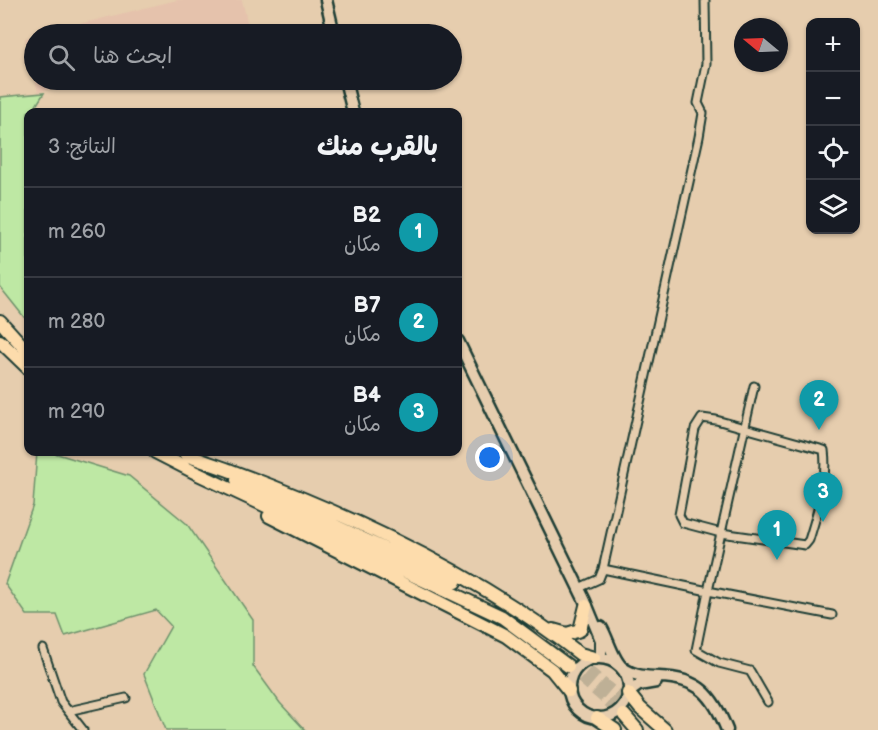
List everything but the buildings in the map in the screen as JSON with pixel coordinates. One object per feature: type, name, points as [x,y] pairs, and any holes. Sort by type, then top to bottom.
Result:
[{"type":"highway","points":[[0,321],[24,348]]},
{"type":"highway","points":[[0,341],[24,364]]},
{"type":"highway","points":[[163,456],[502,617],[571,662],[510,610],[188,456]]},
{"type":"highway","points":[[190,456],[269,484],[343,517],[508,602],[580,654],[598,658]]},
{"type":"highway","points":[[196,473],[254,509],[506,636],[552,669],[569,691]]},
{"type":"highway","points":[[542,626],[557,632],[574,633],[583,626],[586,604]]},
{"type":"highway","points":[[628,693],[640,708],[665,730]]},
{"type":"highway","points":[[637,730],[627,711],[653,730]]},
{"type":"highway","points":[[597,718],[615,730]]},
{"type":"main road","points":[[326,0],[332,24]]},
{"type":"main road","points":[[348,90],[352,108]]},
{"type":"main road","points":[[462,349],[579,588],[601,640],[598,658]]},
{"type":"main road","points":[[586,604],[606,635],[620,667],[628,679],[628,693],[618,711],[597,718],[582,712],[571,699],[569,691],[575,670],[598,658],[620,667],[640,676],[681,680],[694,684],[707,693],[727,730]]},
{"type":"main road","points":[[628,693],[644,684],[681,680]]},
{"type":"street","points":[[579,588],[599,579],[603,569],[699,137],[703,113],[698,103],[706,64],[705,0]]},
{"type":"street","points":[[754,386],[696,650],[719,663],[750,671],[768,702]]},
{"type":"street","points":[[702,418],[745,427],[824,450],[826,465],[822,497],[809,540],[805,545],[721,533],[688,526],[679,515],[696,429],[702,418]]},
{"type":"street","points":[[603,569],[832,615]]},
{"type":"street","points":[[43,649],[55,687],[68,711],[83,730]]},
{"type":"street","points":[[68,711],[126,698]]},
{"type":"shaded area","points":[[177,0],[242,0],[248,24],[80,24]]},
{"type":"green space","points":[[44,93],[35,108],[24,108],[24,317],[0,287],[0,97]]},
{"type":"green space","points":[[37,456],[64,456],[129,476],[187,524],[253,620],[253,666],[280,703],[305,730],[166,730],[144,674],[171,626],[156,610],[65,636],[57,615],[27,615],[5,584],[33,505]]},
{"type":"tunnel","points":[[574,659],[631,708]]},
{"type":"tunnel","points":[[568,666],[624,715]]},
{"type":"place","name":"B7","points":[[819,430]]},
{"type":"place","name":"B4","points":[[823,522]]},
{"type":"place","name":"B2","points":[[777,560]]}]
